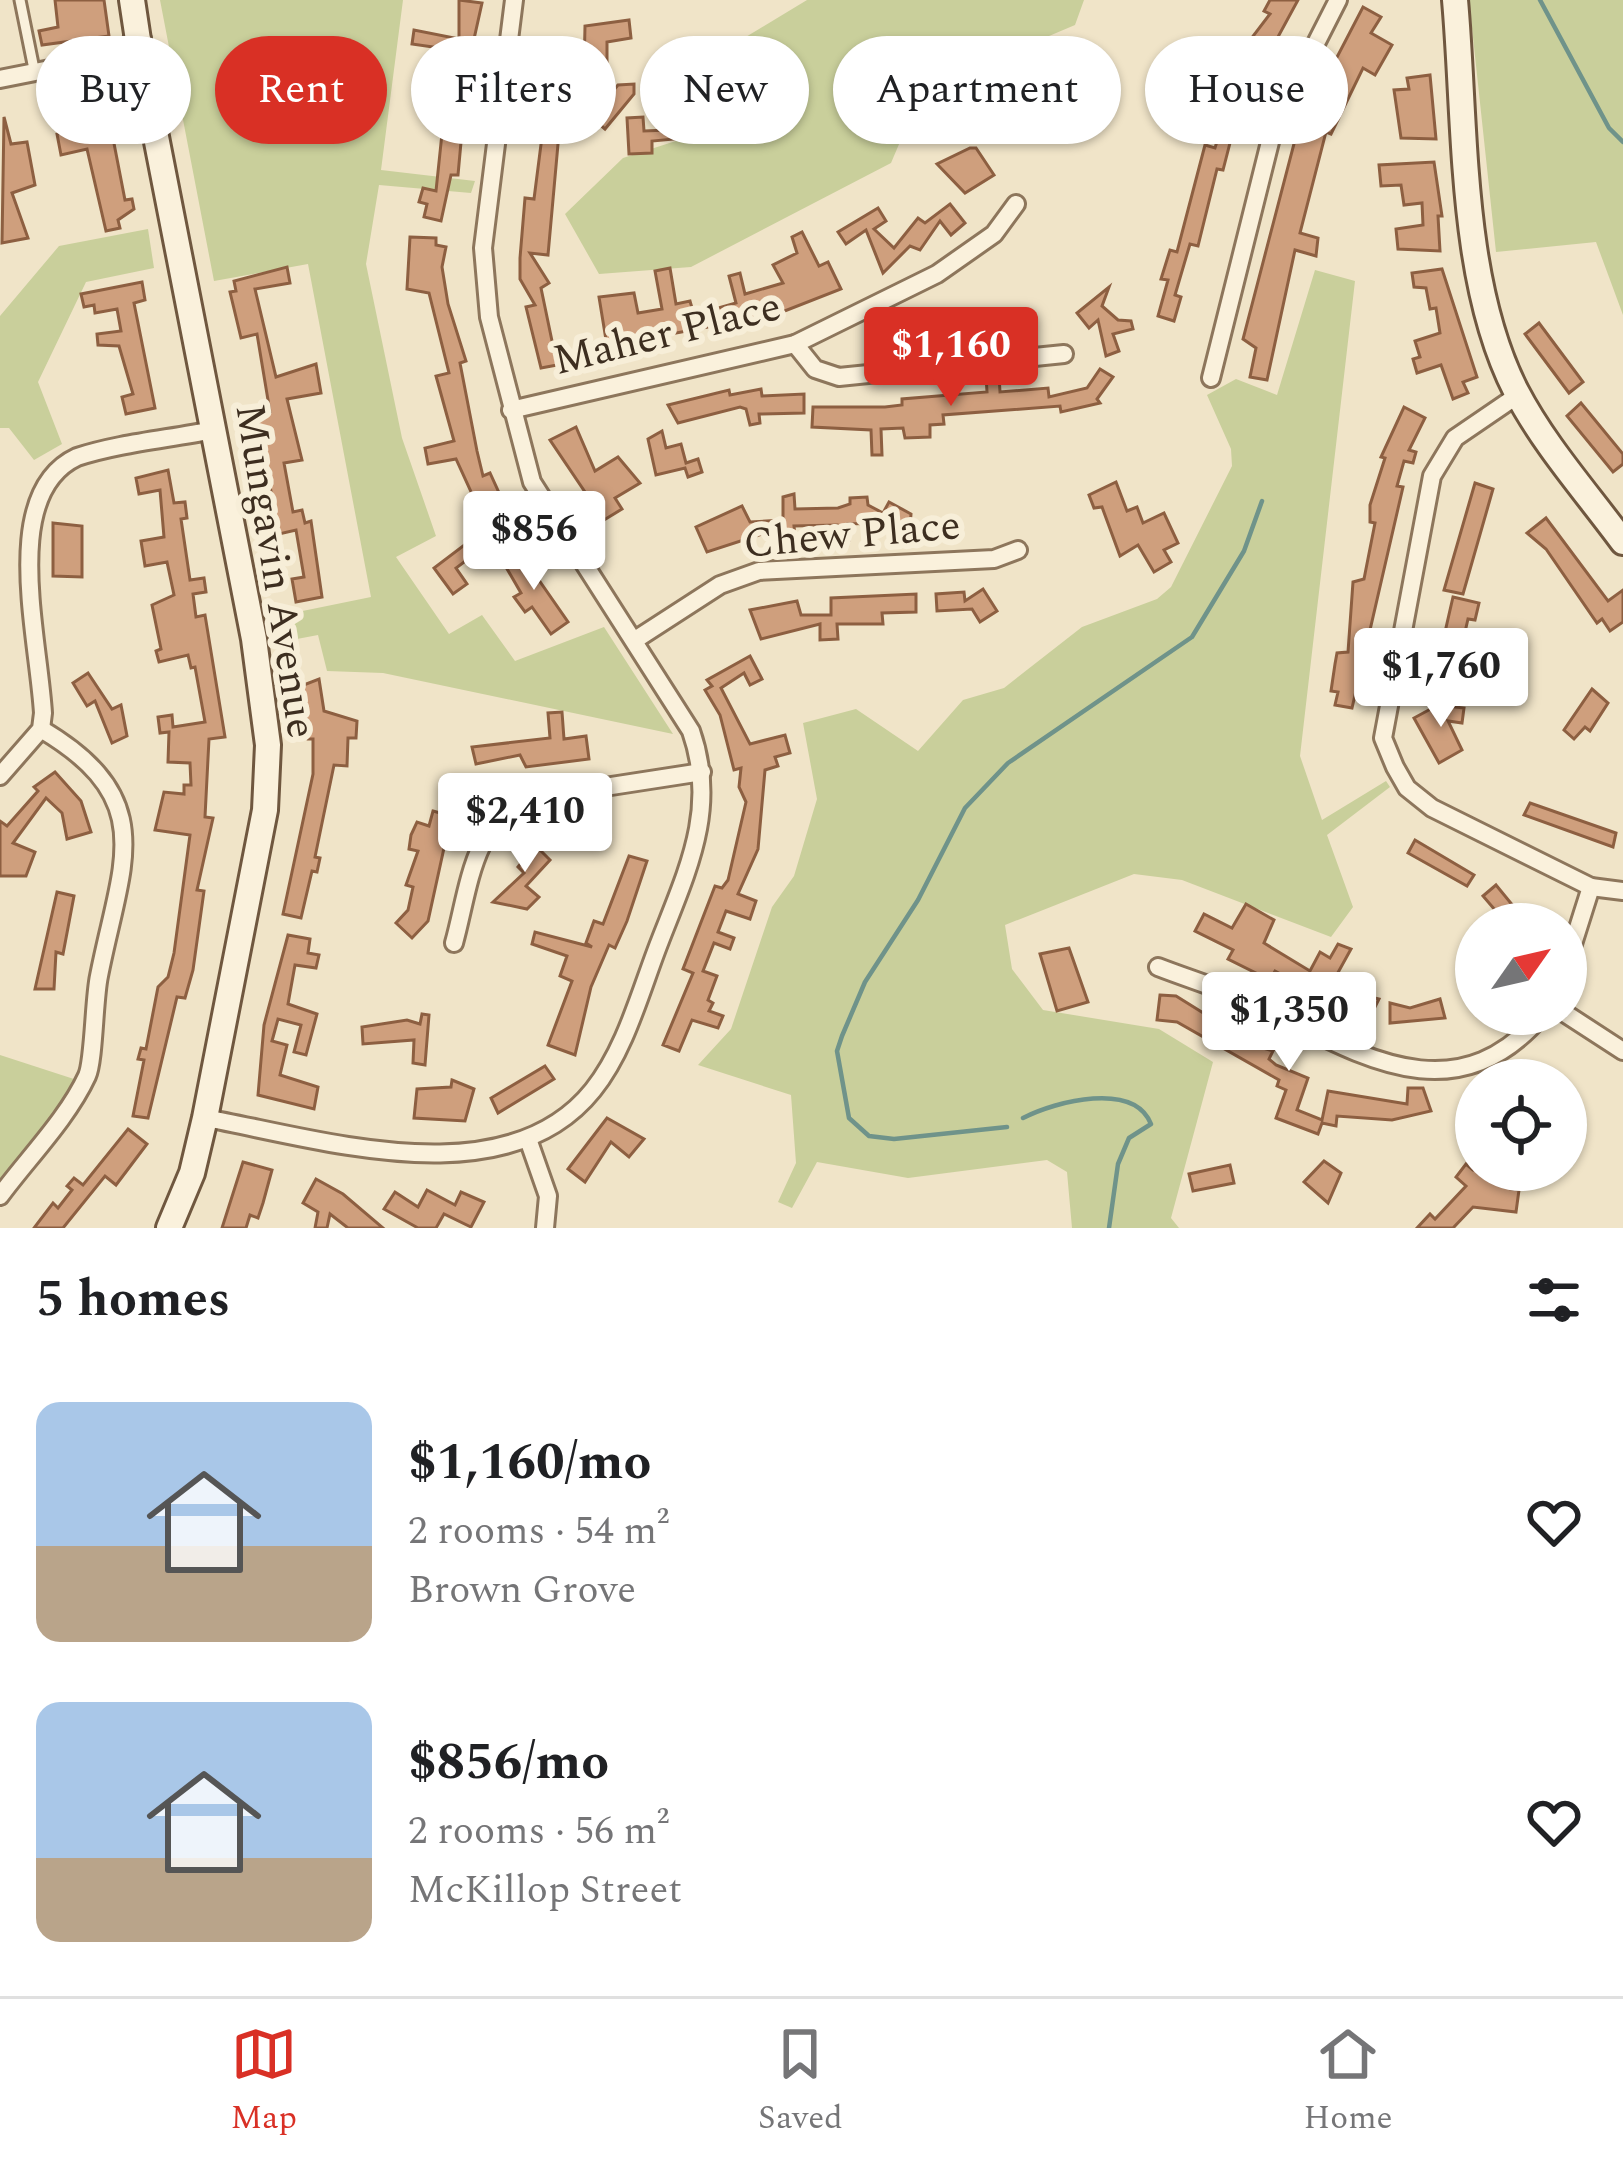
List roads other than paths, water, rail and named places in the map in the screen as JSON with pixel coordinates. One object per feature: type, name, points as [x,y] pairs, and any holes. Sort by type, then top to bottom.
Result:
[{"type":"main road","name":"Mungavin Avenue","points":[[132,0],[134,36]]},
{"type":"main road","points":[[1455,0],[1479,275],[1490,327],[1518,395],[1623,542]]},
{"type":"main road","name":"Mungavin Avenue","points":[[154,144],[213,430],[268,745],[265,810],[206,1118],[193,1173],[169,1228]]},
{"type":"street","points":[[206,1118],[339,1144],[418,1151],[483,1152],[528,1139],[577,1107],[608,1069],[693,858],[703,813],[702,772],[685,719],[541,499],[511,410],[482,269],[514,0]]},
{"type":"street","points":[[1211,378],[1274,126],[1338,0]]},
{"type":"street","points":[[0,80],[35,74]]},
{"type":"street","name":"Maher Place","points":[[511,410],[795,344],[937,274],[994,234],[1016,204]]},
{"type":"street","points":[[795,344],[815,369],[839,376],[1064,354]]},
{"type":"street","points":[[1518,395],[1456,439],[1432,476],[1383,738],[1400,777],[1419,799],[1592,886],[1623,891]]},
{"type":"street","points":[[0,776],[41,729],[41,684],[16,545],[22,500],[42,475],[79,456],[213,430]]},
{"type":"street","name":"Chew Place","points":[[635,640],[720,585],[759,571],[994,559],[1018,550]]},
{"type":"street","points":[[0,1196],[89,1072],[91,1023],[125,854],[125,822],[104,776],[84,756],[41,729]]},
{"type":"street","points":[[454,943],[485,832],[502,810],[527,799],[702,772]]},
{"type":"street","points":[[1586,903],[1592,886]]},
{"type":"street","points":[[1158,967],[1249,1001],[1395,1068],[1481,1061],[1517,1044],[1525,1035]]},
{"type":"street","points":[[1587,1028],[1623,1051]]},
{"type":"street","points":[[528,1139],[548,1196],[545,1228]]},
{"type":"lane","points":[[20,0],[35,74]]},
{"type":"waterway","points":[[1540,0],[1609,128],[1623,142]]},
{"type":"waterway","points":[[1007,1127],[894,1139],[869,1136],[849,1118],[837,1051],[842,1036],[865,982],[918,900],[965,808],[1008,763],[1192,637],[1244,551],[1262,501]]},
{"type":"waterway","points":[[1023,1118],[1093,1098],[1128,1103],[1142,1111],[1151,1124],[1129,1138],[1118,1164],[1109,1228]]}]
